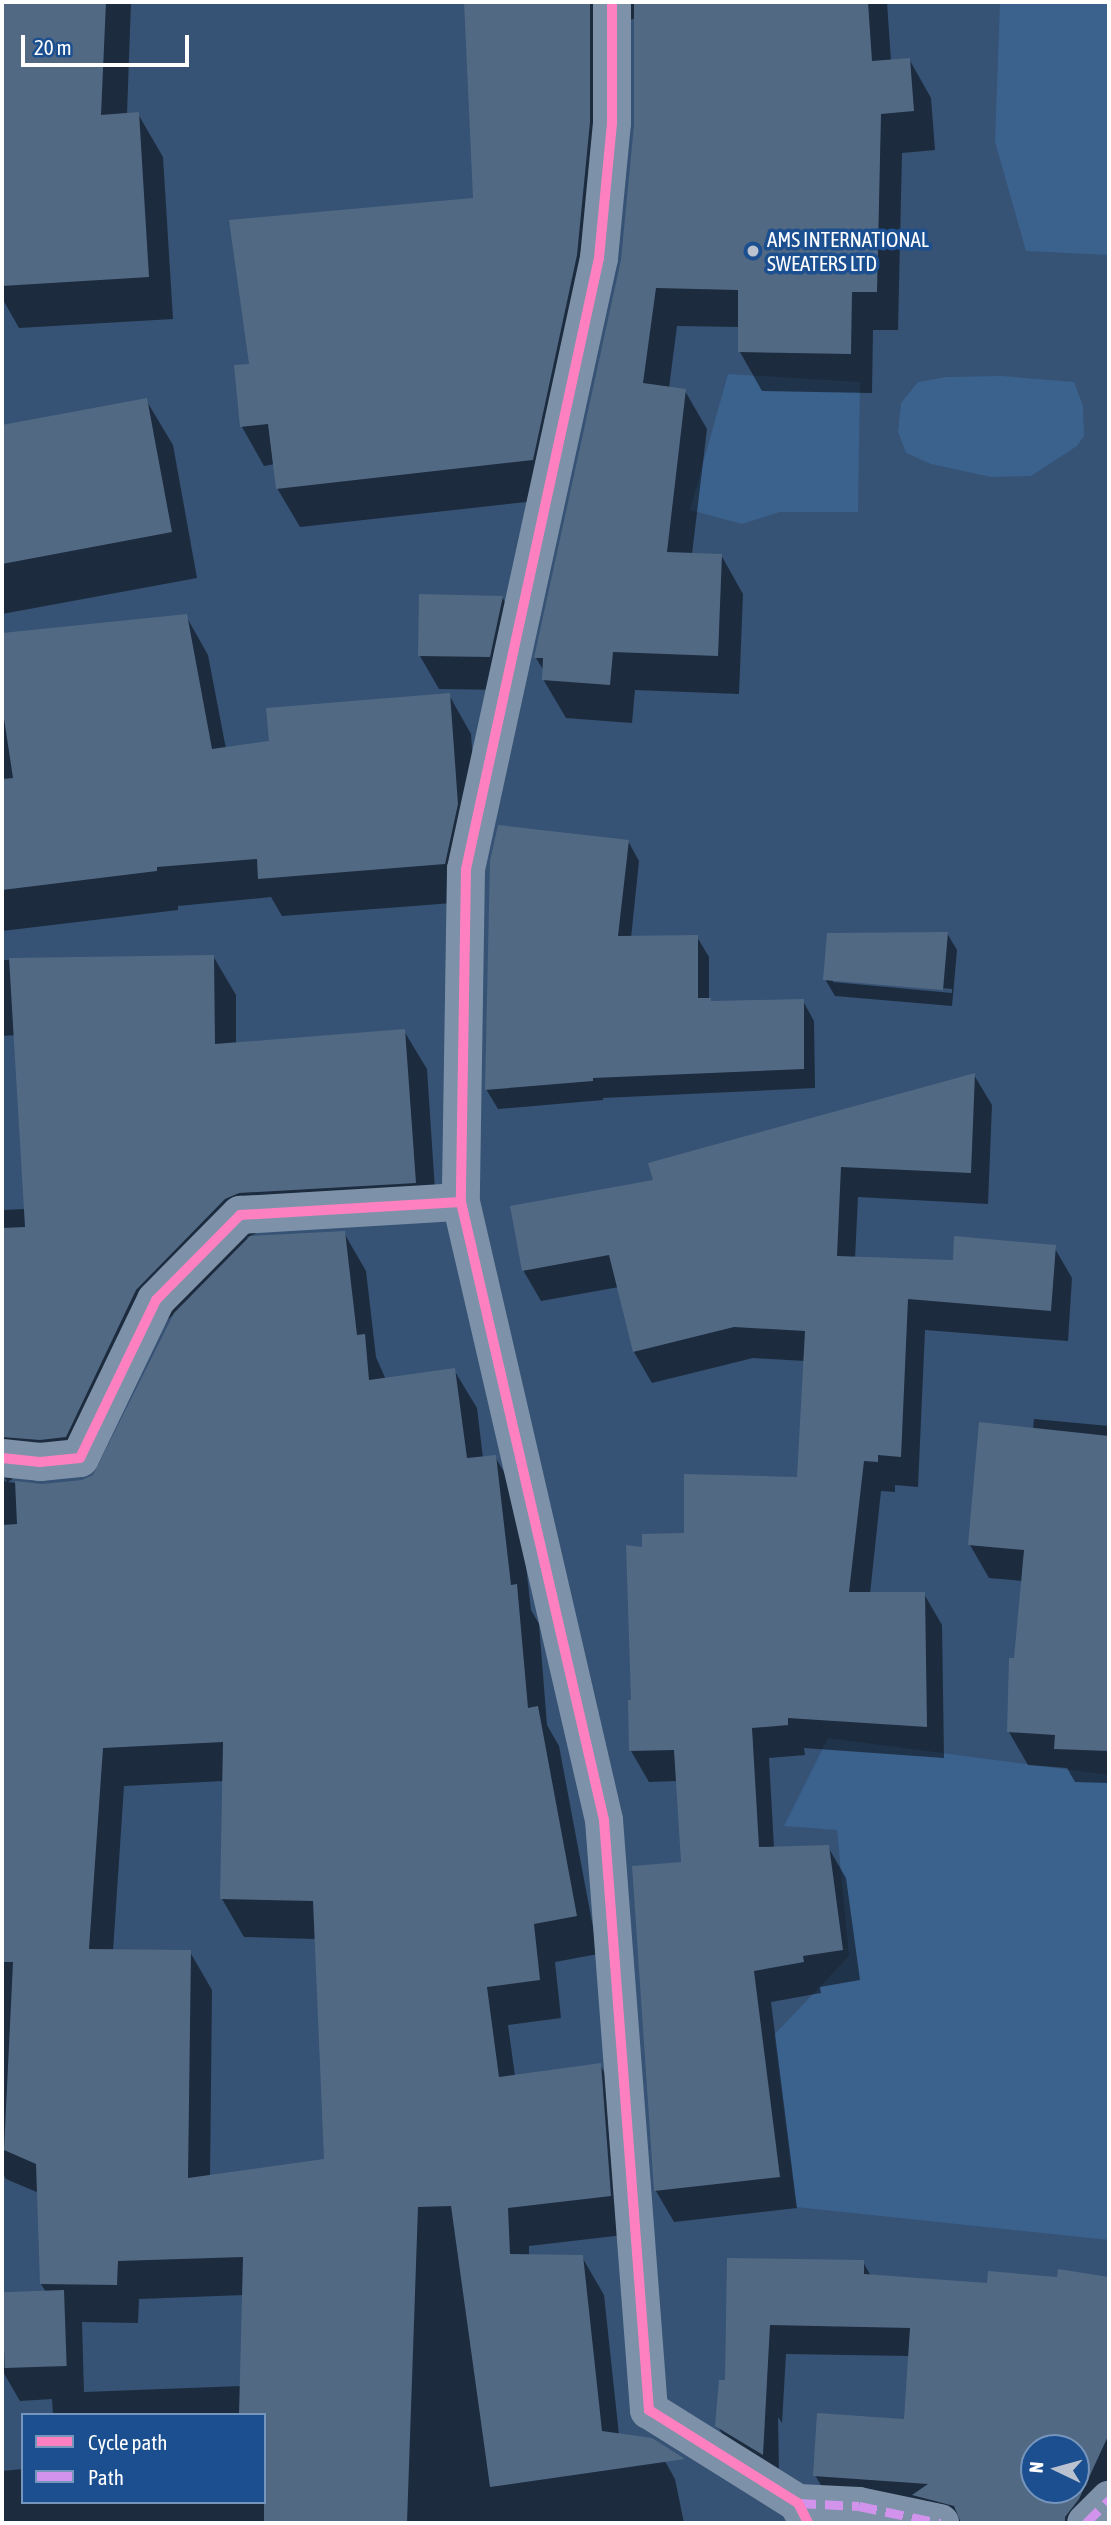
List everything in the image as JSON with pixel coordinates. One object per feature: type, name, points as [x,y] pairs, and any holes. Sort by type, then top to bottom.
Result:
[{"type":"street","points":[[612,2],[612,123],[599,257],[466,869],[461,1202],[604,1820],[649,2410],[803,2513],[859,2507],[940,2523]]},
{"type":"street","points":[[2,1458],[40,1462],[80,1458],[156,1300],[240,1215],[461,1202]]},
{"type":"street","points":[[1086,2523],[1109,2500]]},
{"type":"water","points":[[1000,2],[1109,2],[1109,255],[1026,251],[995,142]]},
{"type":"water","points":[[728,374],[860,382],[858,512],[780,512],[742,524],[690,510]]},
{"type":"water","points":[[1002,376],[1074,382],[1083,406],[1084,436],[1077,446],[1031,476],[991,477],[931,464],[906,453],[898,432],[901,403],[918,382],[946,377]]},
{"type":"water","points":[[828,1738],[1109,1775],[1109,2240],[796,2207],[774,2035],[849,1956],[837,1830],[784,1826]]},
{"type":"building","points":[[2,2],[106,2],[101,115],[139,112],[149,277],[2,286]]},
{"type":"building","points":[[464,2],[590,2],[590,122],[577,255],[533,460],[276,489],[268,424],[240,427],[234,365],[249,364],[229,220],[473,198]]},
{"type":"building","points":[[634,2],[868,2],[872,61],[910,58],[914,111],[881,114],[877,292],[852,292],[851,354],[738,352],[738,290],[656,288],[643,383],[686,389],[667,552],[722,554],[718,656],[613,652],[610,685],[542,680],[543,658],[534,658],[621,260],[634,125]]},
{"type":"building","points":[[147,398],[172,532],[2,564],[2,425]]},
{"type":"building","points":[[419,594],[503,596],[490,657],[418,656]]},
{"type":"building","points":[[187,614],[212,749],[269,741],[266,708],[450,693],[458,804],[445,864],[258,879],[257,859],[157,867],[157,871],[2,890],[2,779],[13,778],[2,705],[2,633]]},
{"type":"building","points":[[498,825],[629,840],[618,936],[698,935],[698,998],[711,998],[711,1001],[804,999],[804,1069],[593,1078],[593,1081],[485,1090],[490,861]]},
{"type":"building","points":[[948,932],[943,990],[823,980],[827,933]]},
{"type":"building","points":[[214,955],[215,1044],[405,1029],[416,1183],[239,1193],[225,1199],[136,1290],[66,1437],[40,1440],[2,1437],[2,1228],[25,1227],[9,958]]},
{"type":"building","points":[[975,1073],[971,1173],[841,1167],[837,1256],[953,1260],[954,1236],[1056,1245],[1051,1311],[908,1299],[901,1457],[878,1455],[878,1462],[864,1461],[849,1592],[925,1592],[927,1727],[788,1718],[788,1725],[752,1728],[759,1847],[829,1845],[843,1950],[803,1956],[804,1962],[754,1971],[780,2177],[654,2191],[632,1866],[681,1862],[674,1750],[629,1751],[628,1700],[631,1700],[626,1545],[642,1547],[642,1534],[684,1533],[684,1474],[797,1477],[805,1331],[734,1327],[633,1352],[609,1255],[522,1271],[510,1206],[653,1180],[648,1163]]},
{"type":"building","points":[[345,1231],[357,1335],[365,1334],[369,1380],[455,1368],[467,1458],[496,1455],[511,1585],[517,1584],[528,1708],[538,1706],[577,1916],[534,1924],[540,1980],[487,1987],[499,2077],[601,2063],[611,2196],[508,2208],[510,2254],[583,2255],[602,2431],[652,2438],[685,2459],[490,2487],[451,2206],[418,2207],[407,2523],[264,2523],[266,2413],[239,2413],[243,2257],[118,2261],[117,2285],[40,2284],[36,2164],[4,2150],[13,1962],[2,1962],[2,1525],[17,1524],[15,1481],[42,1484],[82,1480],[93,1475],[174,1313],[250,1236]],"holes":[[[223,1742],[220,1899],[313,1901],[324,2159],[188,2178],[191,1950],[89,1949],[103,1748]]]},
{"type":"building","points":[[979,1422],[1109,1436],[1109,1751],[1054,1749],[1055,1735],[1007,1732],[1009,1658],[1014,1658],[1024,1550],[968,1545]]},
{"type":"building","points":[[727,2258],[864,2260],[864,2274],[987,2283],[988,2271],[1057,2277],[1058,2269],[1109,2277],[1109,2434],[1090,2475],[1090,2434],[1020,2434],[1020,2504],[1075,2504],[1065,2517],[1065,2523],[961,2523],[954,2506],[912,2495],[928,2484],[813,2476],[817,2413],[904,2419],[910,2328],[770,2325],[763,2455],[715,2426],[719,2380],[725,2380]]},
{"type":"building","points":[[64,2290],[67,2366],[5,2368],[2,2292]]},
{"type":"marked path","points":[[1086,2523],[1109,2500]]},
{"type":"marked path","points":[[798,2503],[859,2506],[940,2523]]},
{"type":"cycle path","points":[[612,2],[612,123],[599,258],[466,869],[461,1202],[604,1820],[649,2410],[798,2503],[808,2523]]},
{"type":"cycle path","points":[[2,1458],[40,1462],[80,1458],[156,1300],[240,1215],[461,1202]]},
{"type":"place","name":"AMS INTERNATIONAL SWEATERS LTD","points":[[753,251]]}]
